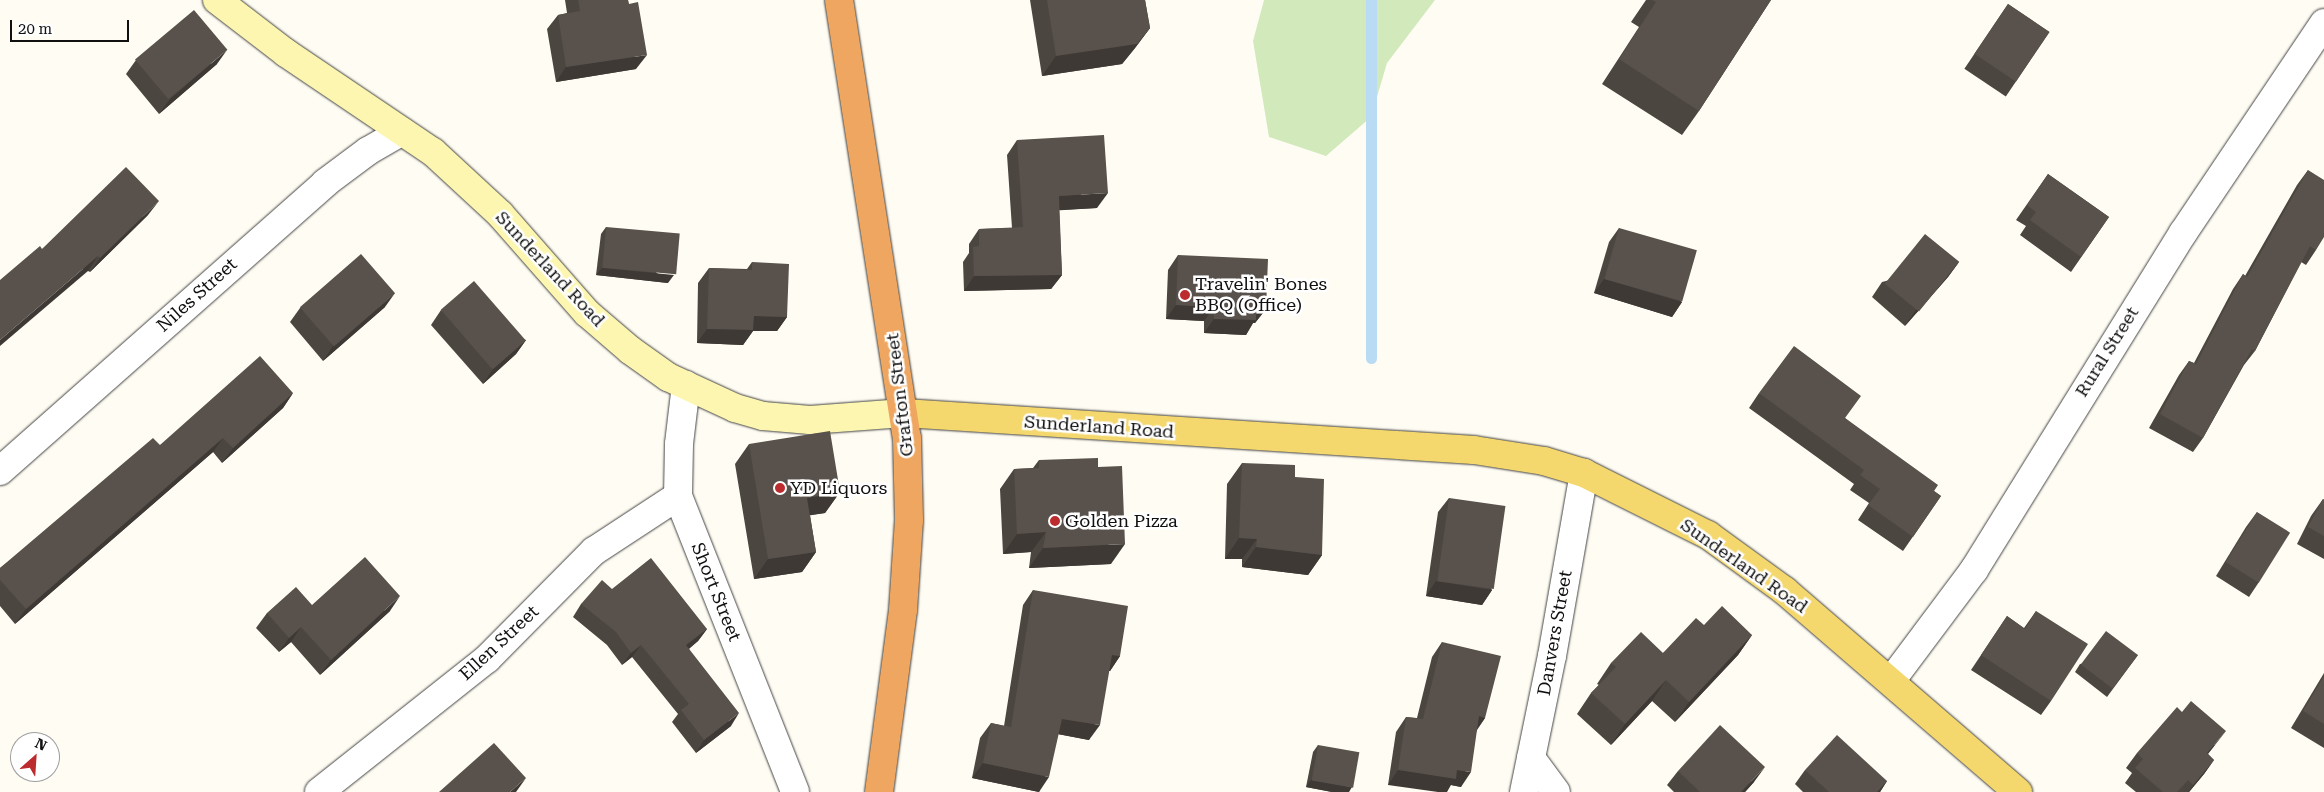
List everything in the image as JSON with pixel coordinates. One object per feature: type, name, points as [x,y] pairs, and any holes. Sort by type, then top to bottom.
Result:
[{"type":"highway","name":"Grafton Street","points":[[839,0],[904,413],[909,520],[904,601],[879,792]]},
{"type":"main road","name":"Sunderland Road","points":[[904,413],[1474,450],[1544,461],[1584,473],[1708,535],[1784,591],[2018,792]]},
{"type":"street","name":"Sunderland Road","points":[[217,0],[286,53],[433,152],[473,187],[599,324],[637,355],[686,385],[735,408],[762,416],[810,420],[904,413]]},
{"type":"street","name":"Rural Street","points":[[1890,681],[1974,570],[2183,233],[2324,23]]},
{"type":"street","name":"Niles Street","points":[[0,471],[318,189],[368,151],[402,131]]},
{"type":"street","name":"Short Street","points":[[686,385],[679,444],[678,496],[795,792]]},
{"type":"street","name":"Danvers Street","points":[[1524,792],[1584,473]]},
{"type":"street","name":"Ellen Street","points":[[319,792],[487,659],[594,551],[678,496]]},
{"type":"street","points":[[1531,758],[1556,792]]},
{"type":"green space","points":[[1264,0],[1435,0],[1387,63],[1371,117],[1326,156],[1269,137],[1253,41]]},
{"type":"building","points":[[578,0],[628,0],[629,4],[638,2],[647,55],[566,67],[558,15],[580,11]]},
{"type":"building","points":[[1047,0],[1145,0],[1150,28],[1137,44],[1056,56]]},
{"type":"building","points":[[1652,0],[1771,0],[1699,111],[1619,59],[1656,2]]},
{"type":"building","points":[[2008,4],[2049,32],[2016,82],[1974,54]]},
{"type":"building","points":[[194,10],[227,50],[168,99],[135,59]]},
{"type":"building","points":[[1104,135],[1108,193],[1059,196],[1062,275],[974,276],[973,247],[979,246],[979,229],[1023,227],[1017,140]]},
{"type":"building","points":[[126,167],[159,201],[100,258],[98,256],[0,340],[0,280],[40,246],[42,249]]},
{"type":"building","points":[[2308,170],[2324,180],[2324,237],[2316,250],[2310,246],[2255,351],[2252,349],[2203,438],[2160,414],[2189,361],[2196,364],[2243,274],[2247,277]]},
{"type":"building","points":[[2048,174],[2109,217],[2081,257],[2030,220],[2036,212],[2027,205]]},
{"type":"building","points":[[606,227],[680,233],[676,274],[602,268]]},
{"type":"building","points":[[1619,228],[1697,250],[1682,301],[1604,279]]},
{"type":"building","points":[[1925,234],[1959,262],[1919,311],[1885,284]]},
{"type":"building","points":[[361,254],[395,293],[334,346],[300,307]]},
{"type":"building","points":[[1178,255],[1268,259],[1266,309],[1256,309],[1256,320],[1214,319],[1214,307],[1176,305]]},
{"type":"building","points":[[752,262],[789,264],[787,317],[754,316],[753,330],[707,329],[709,268],[752,270]]},
{"type":"building","points":[[474,281],[526,341],[493,369],[441,310]]},
{"type":"building","points":[[1794,346],[1861,396],[1845,418],[1938,485],[1934,491],[1941,496],[1913,537],[1868,505],[1880,489],[1860,475],[1864,470],[1759,393]]},
{"type":"building","points":[[260,356],[293,393],[233,448],[223,438],[26,609],[0,580],[0,568],[153,438],[160,445]]},
{"type":"building","name":"YD Liquors","points":[[830,431],[840,492],[807,498],[816,552],[768,559],[749,444]]},
{"type":"building","name":"Golden Pizza","points":[[1098,458],[1098,467],[1122,466],[1125,544],[1043,548],[1046,532],[1017,534],[1014,469],[1039,468],[1039,460]]},
{"type":"building","points":[[1242,463],[1295,465],[1295,477],[1324,479],[1322,555],[1256,547],[1257,539],[1239,538]]},
{"type":"building","points":[[1449,498],[1505,506],[1494,589],[1437,581]]},
{"type":"building","points":[[2324,500],[2324,536],[2308,527]]},
{"type":"building","points":[[2257,512],[2290,533],[2259,583],[2226,562]]},
{"type":"building","points":[[365,557],[400,596],[331,660],[301,627],[289,638],[267,613],[296,587],[312,605]]},
{"type":"building","points":[[651,558],[707,629],[686,645],[739,713],[704,740],[681,710],[689,704],[641,645],[631,653],[616,632],[581,604],[602,580],[612,589]]},
{"type":"building","points":[[1033,590],[1128,606],[1120,656],[1112,655],[1100,725],[1062,719],[1049,777],[983,763],[991,723],[1011,727]]},
{"type":"building","points":[[1722,606],[1752,635],[1689,702],[1666,680],[1625,724],[1591,693],[1616,667],[1611,663],[1641,632],[1663,653],[1696,618],[1704,625]]},
{"type":"building","points":[[2036,611],[2088,644],[2051,701],[1981,655],[2007,616],[2025,629]]},
{"type":"building","points":[[2106,631],[2138,655],[2113,689],[2081,665]]},
{"type":"building","points":[[1442,642],[1501,656],[1485,718],[1479,716],[1471,772],[1457,770],[1456,779],[1398,770],[1406,717],[1423,719]]},
{"type":"building","points":[[2324,676],[2324,724],[2303,711]]},
{"type":"building","points":[[2191,701],[2226,731],[2207,753],[2214,760],[2193,785],[2188,780],[2177,792],[2163,792],[2135,768],[2143,759],[2137,753],[2177,707],[2182,712]]},
{"type":"building","points":[[1720,725],[1765,767],[1741,792],[1700,792],[1678,771]]},
{"type":"building","points":[[1837,735],[1887,781],[1877,792],[1829,792],[1805,770]]},
{"type":"building","points":[[494,743],[526,778],[510,792],[439,792]]},
{"type":"building","points":[[1318,745],[1359,752],[1353,788],[1312,780]]},
{"type":"waterway","points":[[1371,0],[1371,358]]},
{"type":"place","name":"Travelin' Bones BBQ (Office)","points":[[1185,295]]},
{"type":"place","name":"YD Liquors","points":[[780,488]]},
{"type":"place","name":"Golden Pizza","points":[[1055,521]]}]
